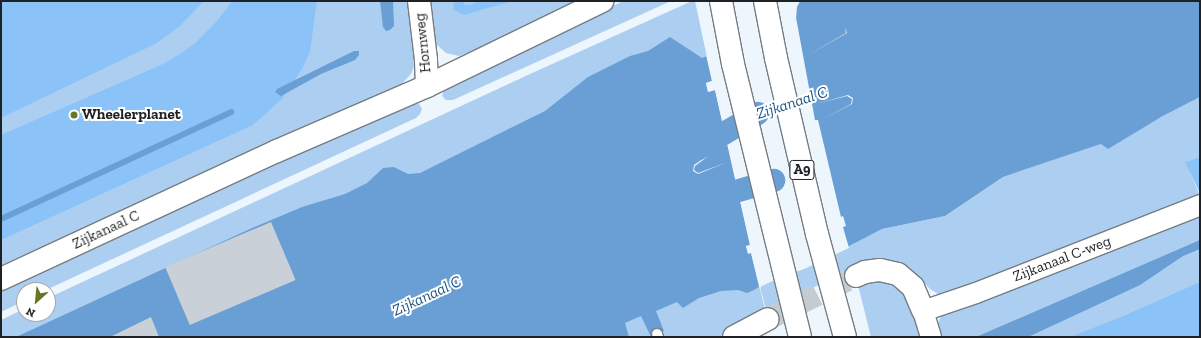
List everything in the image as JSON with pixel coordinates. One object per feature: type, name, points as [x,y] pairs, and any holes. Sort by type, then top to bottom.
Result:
[{"type":"main road","name":"Hornweg","points":[[419,1],[426,60],[427,86]]},
{"type":"main road","name":"Zijkanaal C","points":[[1,278],[277,151],[427,86],[602,1]]},
{"type":"main road","points":[[720,1],[800,337]]},
{"type":"main road","name":"A9","points":[[765,1],[776,58],[817,234],[845,337]]},
{"type":"main road","points":[[856,276],[872,270],[880,270],[898,274],[913,287],[923,311]]},
{"type":"main road","points":[[734,337],[768,319]]},
{"type":"street","name":"Zijkanaal C-weg","points":[[923,311],[976,293],[1200,205]]},
{"type":"street","points":[[923,311],[931,337]]},
{"type":"shaded area","points":[[1,1],[411,1],[417,58],[411,74],[398,88],[1,265]]},
{"type":"shaded area","points":[[1,1],[204,1],[180,26],[157,43],[1,118]]},
{"type":"shaded area","points":[[232,1],[317,1],[310,52],[302,69],[282,99],[253,125],[1,240],[1,135],[163,64],[194,44],[217,21]]},
{"type":"shaded area","points":[[426,1],[578,1],[480,48],[459,56],[446,53],[435,43]]},
{"type":"shaded area","points":[[453,1],[464,1],[464,4],[470,5],[478,1],[513,1],[464,15],[454,10]]},
{"type":"shaded area","points":[[623,1],[671,1],[453,100],[446,100],[442,96],[444,90]]},
{"type":"shaded area","points":[[692,1],[695,1],[712,81],[706,83],[708,92],[715,90],[750,245],[746,246],[748,253],[751,253],[766,313],[721,337],[665,337],[663,332],[652,337],[1,337],[1,320],[16,313],[16,322],[56,322],[56,294],[530,74]]},
{"type":"shaded area","points":[[1200,97],[1200,157],[1186,162],[1200,196],[994,278],[940,295],[930,289],[909,267],[884,259],[869,262],[766,309],[760,287],[882,229],[945,216],[1003,177],[1101,144],[1161,117]]},
{"type":"shaded area","points":[[413,103],[419,104],[422,109],[416,118],[56,285],[56,282],[16,282],[16,305],[1,312],[1,285]]},
{"type":"shaded area","points":[[1200,157],[1200,193],[1185,162]]},
{"type":"shaded area","points":[[1200,210],[1200,337],[938,337],[938,323],[941,316],[947,309]]},
{"type":"shaded area","points":[[873,280],[892,285],[910,299],[925,337],[871,337],[857,281]]},
{"type":"shaded area","points":[[1200,282],[1200,337],[1070,337],[1121,317]]},
{"type":"water","points":[[380,1],[393,1],[394,26],[390,30],[386,31],[383,27]]},
{"type":"water","points":[[800,1],[1200,1],[1200,97],[1161,117],[1108,149],[1101,144],[1003,177],[945,216],[882,229],[845,248],[751,44],[795,31],[797,7]]},
{"type":"water","points":[[670,37],[702,58],[707,56],[712,81],[706,83],[708,92],[715,90],[750,245],[746,246],[748,253],[751,253],[759,287],[747,293],[738,290],[721,291],[699,298],[683,308],[677,302],[656,311],[664,331],[651,337],[641,316],[625,323],[629,337],[16,337],[48,322],[56,322],[56,319],[252,228],[302,207],[345,194],[367,183],[383,168],[394,167],[408,174],[420,173],[545,111],[588,77],[630,56],[648,51]]},
{"type":"water","points":[[354,51],[359,51],[359,55],[355,60],[321,74],[281,96],[275,92],[277,89]]},
{"type":"water","points":[[1200,240],[1200,249],[1183,256],[1140,285],[1028,337],[976,337]]},
{"type":"pier","points":[[795,12],[815,120],[818,120],[841,217],[843,216],[846,226],[843,227],[849,248],[804,269],[763,284],[711,53],[793,29]]},
{"type":"pier","points":[[845,27],[847,33],[805,57],[846,33]]},
{"type":"pier","points":[[706,55],[709,56],[714,81],[708,84],[710,90],[715,88],[717,90],[752,245],[749,248],[750,251],[753,252],[761,287],[760,289],[751,253],[748,254],[746,246],[750,245],[715,90],[708,92],[706,83],[712,81]]},
{"type":"pier","points":[[848,95],[853,98],[852,104],[823,119],[851,104],[852,99],[847,96],[816,104]]},
{"type":"pier","points":[[723,145],[695,166],[694,170],[698,173],[728,162],[698,174],[693,171],[694,165]]},
{"type":"building","points":[[271,222],[296,280],[190,325],[165,267]]},
{"type":"building","points":[[151,317],[159,337],[110,337]]},
{"type":"waterway","points":[[1,219],[231,112]]},
{"type":"waterway","name":"Zijkanaal C","points":[[698,148],[757,113]]},
{"type":"waterway","name":"Zijkanaal C","points":[[707,199],[773,180]]},
{"type":"tunnel","points":[[768,319],[856,276]]},
{"type":"place","name":"Wheelerplanet","points":[[74,115]]}]
